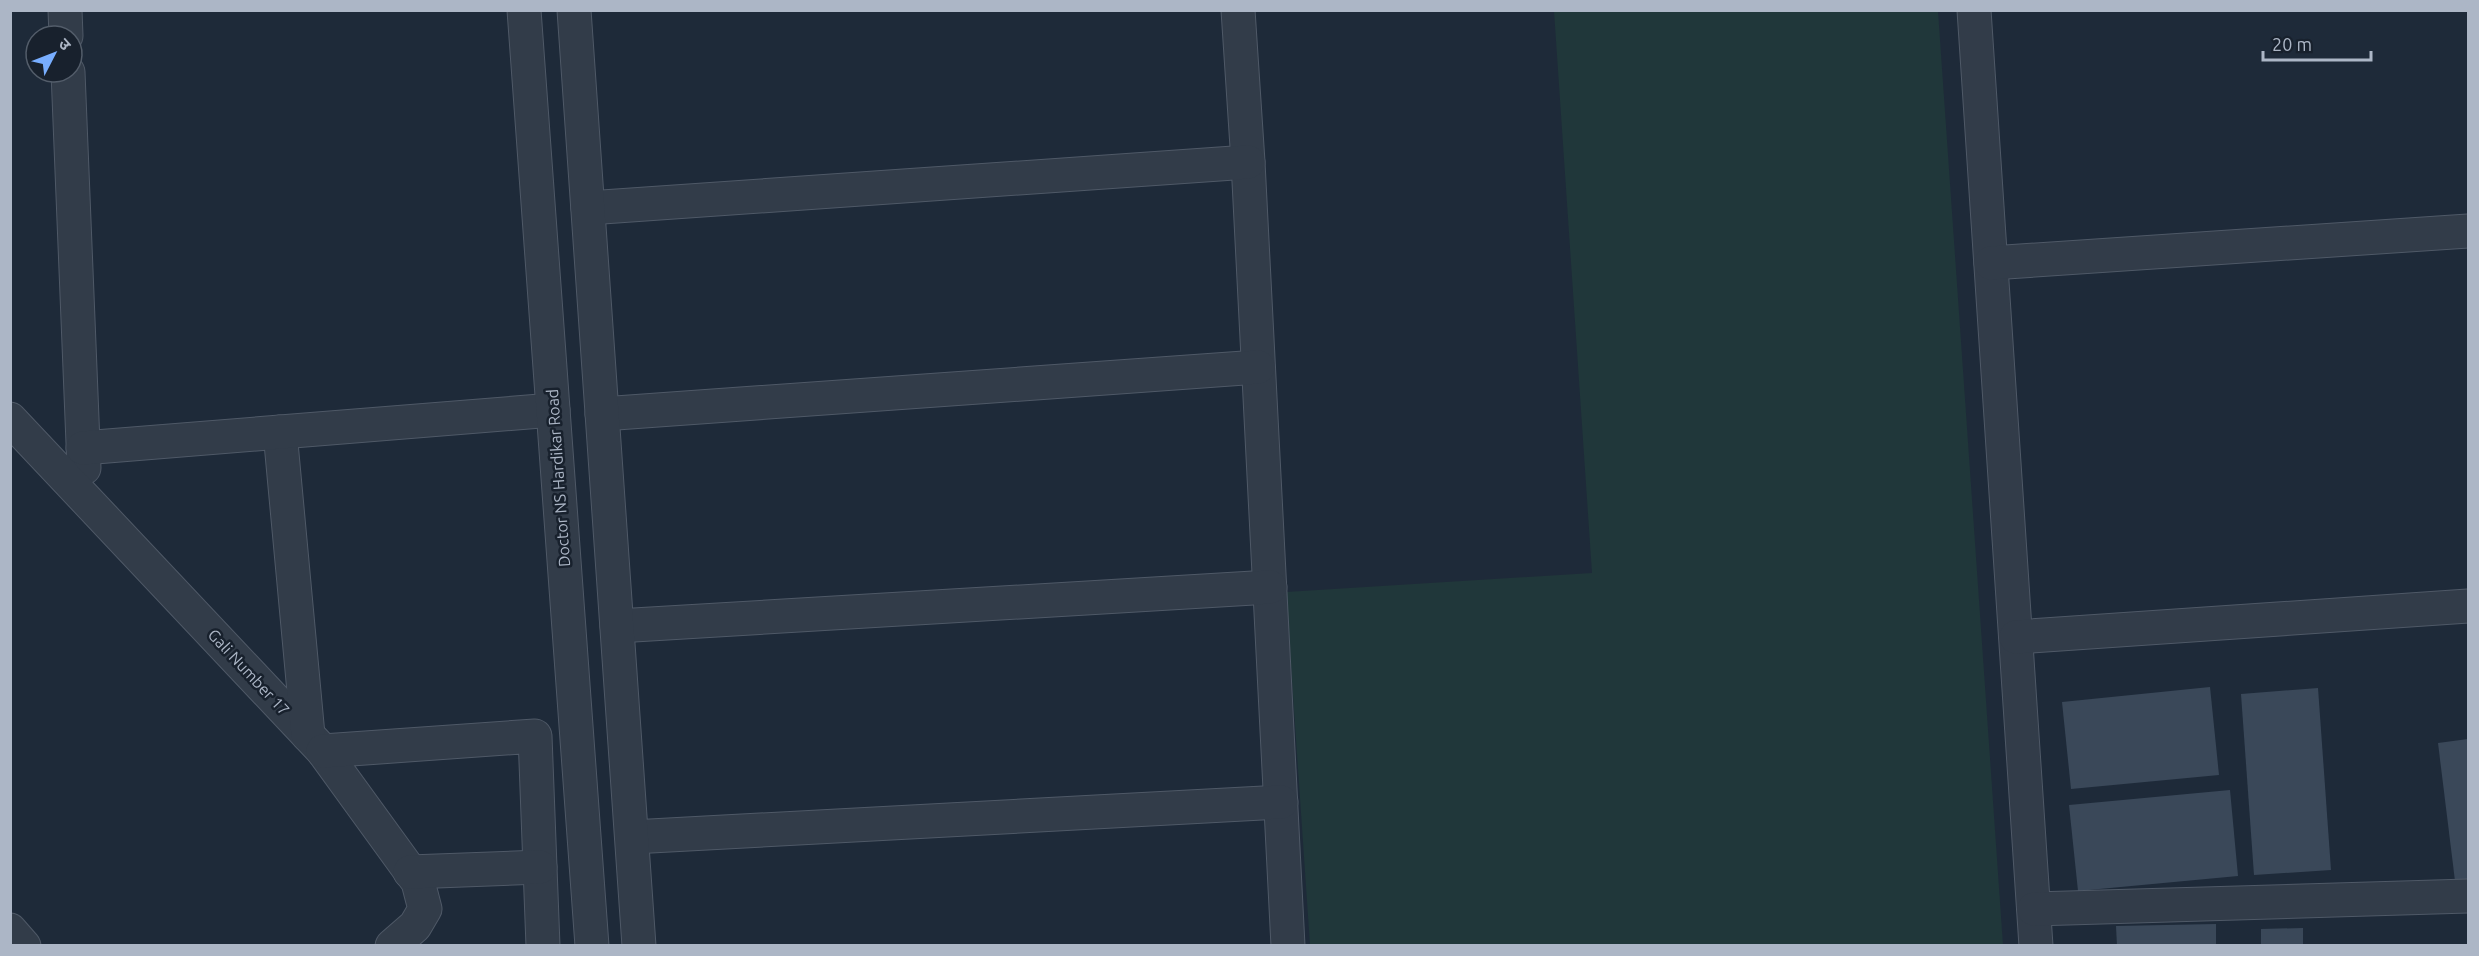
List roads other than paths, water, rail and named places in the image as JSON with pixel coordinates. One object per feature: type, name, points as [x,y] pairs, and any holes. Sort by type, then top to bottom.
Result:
[{"type":"street","name":"Doctor NS Hardikar Road","points":[[524,10],[592,945]]},
{"type":"street","points":[[574,10],[639,945]]},
{"type":"street","points":[[1238,10],[1248,162],[1288,945]]},
{"type":"street","points":[[1974,10],[2036,945]]},
{"type":"street","points":[[68,84],[85,500]]},
{"type":"street","points":[[588,208],[1248,162]]},
{"type":"street","points":[[1991,263],[2469,231]]},
{"type":"street","points":[[602,414],[1258,367]]},
{"type":"street","points":[[83,448],[553,410]]},
{"type":"street","name":"Gali Number 17","points":[[10,419],[316,743],[418,882],[425,909],[414,926],[392,945]]},
{"type":"street","points":[[280,432],[316,743],[534,736],[543,945]]},
{"type":"street","points":[[617,626],[1270,587]]},
{"type":"street","points":[[2016,637],[2469,606]]},
{"type":"street","points":[[632,837],[1281,802]]},
{"type":"street","points":[[410,872],[540,867]]},
{"type":"street","points":[[2034,909],[2469,896]]},
{"type":"street","points":[[10,930],[24,945]]}]
